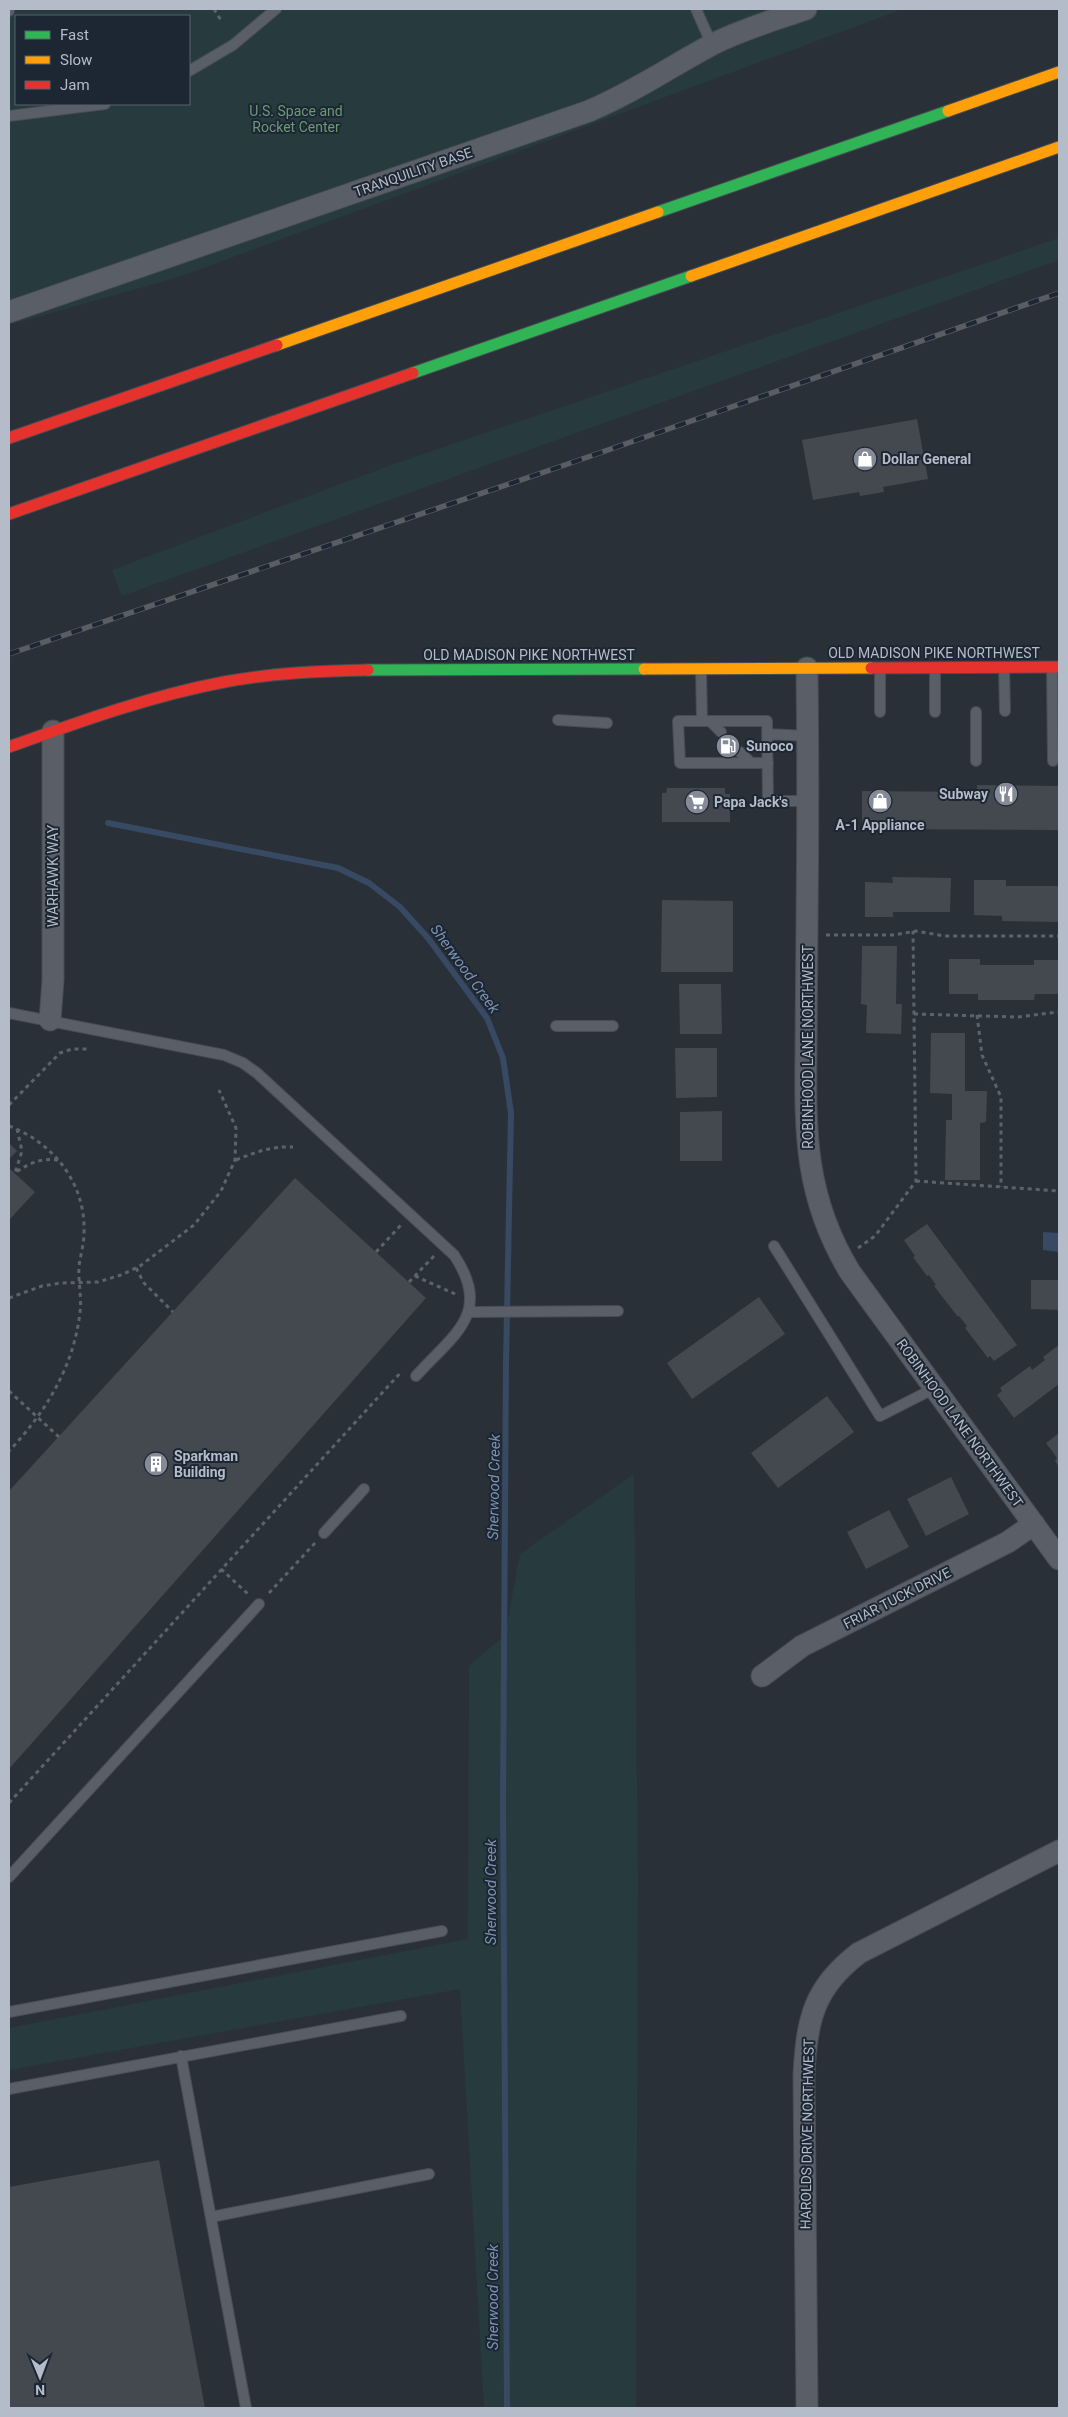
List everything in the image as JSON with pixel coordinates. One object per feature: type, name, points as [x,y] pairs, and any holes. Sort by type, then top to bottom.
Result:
[{"type":"main road","points":[[9,438],[1059,72]]},
{"type":"main road","points":[[9,514],[1059,147]]},
{"type":"main road","name":"OLD MADISON PIKE NORTHWEST","points":[[9,747],[53,731],[176,693],[235,681],[280,675],[358,671],[1055,667]]},
{"type":"street","name":"TRANQUILITY BASE","points":[[9,312],[589,112],[624,96],[712,45],[737,33],[806,9]]},
{"type":"street","name":"ROBINHOOD LANE NORTHWEST","points":[[807,668],[809,802],[806,1109],[808,1151],[816,1195],[830,1233],[860,1288],[1059,1559]]},
{"type":"street","name":"WARHAWK WAY","points":[[50,1020],[53,980],[53,731]]},
{"type":"street","name":"FRIAR TUCK DRIVE","points":[[762,1676],[802,1646],[1008,1542],[1034,1524]]},
{"type":"street","name":"HAROLDS DRIVE NORTHWEST","points":[[806,2408],[804,2076],[809,2024],[820,1996],[829,1980],[842,1966],[859,1953],[1059,1851]]},
{"type":"lane","points":[[190,70],[233,45],[276,9]]},
{"type":"lane","points":[[696,9],[712,45]]},
{"type":"lane","points":[[9,116],[97,105]]},
{"type":"lane","points":[[1004,667],[1005,711]]},
{"type":"lane","points":[[1053,761],[1055,667]]},
{"type":"lane","points":[[880,668],[880,712]]},
{"type":"lane","points":[[935,668],[935,712]]},
{"type":"lane","points":[[701,669],[706,721],[721,732]]},
{"type":"lane","points":[[976,712],[976,761]]},
{"type":"lane","points":[[558,720],[607,723]]},
{"type":"lane","points":[[768,763],[680,763],[678,721],[767,721],[768,763],[768,800],[809,802]]},
{"type":"lane","points":[[767,734],[808,736]]},
{"type":"lane","points":[[740,752],[751,763]]},
{"type":"lane","points":[[9,1012],[224,1054],[243,1063],[257,1073],[454,1255],[464,1270],[471,1299],[470,1312],[463,1323],[416,1376]]},
{"type":"lane","points":[[556,1026],[613,1026]]},
{"type":"lane","points":[[774,1246],[880,1416],[935,1388]]},
{"type":"lane","points":[[470,1312],[618,1311]]},
{"type":"lane","points":[[324,1533],[364,1489]]},
{"type":"lane","points":[[9,1877],[259,1604]]},
{"type":"lane","points":[[9,2012],[442,1931]]},
{"type":"lane","points":[[9,2089],[401,2016]]},
{"type":"lane","points":[[181,2056],[246,2408]]},
{"type":"lane","points":[[211,2217],[429,2174]]},
{"type":"path","points":[[214,9],[222,22]]},
{"type":"path","points":[[842,1258],[875,1236],[916,1182],[913,931]]},
{"type":"path","points":[[807,935],[894,935],[913,931],[944,936],[1059,936]]},
{"type":"path","points":[[914,1014],[1017,1017],[1059,1012]]},
{"type":"path","points":[[978,1015],[982,1055],[1001,1097],[1001,1187]]},
{"type":"path","points":[[9,1105],[60,1053],[90,1049]]},
{"type":"path","points":[[9,1298],[42,1286],[98,1282],[136,1268],[161,1252],[194,1225],[221,1191],[235,1160],[236,1128],[219,1090]]},
{"type":"path","points":[[9,1126],[37,1140],[58,1160],[72,1180],[83,1215],[84,1232],[79,1266],[80,1312],[69,1360],[50,1400],[38,1418],[9,1451]]},
{"type":"path","points":[[17,1129],[22,1151],[15,1173],[35,1161],[58,1160]]},
{"type":"path","points":[[235,1160],[261,1149],[277,1146],[293,1147]]},
{"type":"path","points":[[916,1182],[1059,1192]]},
{"type":"path","points":[[398,1221],[408,1231]]},
{"type":"path","points":[[376,1252],[401,1225]]},
{"type":"path","points":[[427,1249],[440,1261]]},
{"type":"path","points":[[409,1282],[434,1255]]},
{"type":"path","points":[[136,1268],[149,1290],[173,1312]]},
{"type":"path","points":[[415,1276],[456,1297],[455,1285]]},
{"type":"path","points":[[9,1803],[407,1366]]},
{"type":"path","points":[[9,1391],[59,1437]]},
{"type":"path","points":[[222,1569],[259,1604],[324,1533]]},
{"type":"green space","name":"U.S. Space and Rocket Center","points":[[9,9],[903,9],[179,277],[9,325]]},
{"type":"green space","points":[[1059,238],[1059,260],[122,596],[112,570],[391,465]]},
{"type":"green space","points":[[634,1474],[638,1880],[636,2408],[484,2408],[460,1989],[9,2070],[9,2028],[468,1939],[469,1666],[505,1635],[520,1554]]},
{"type":"water","points":[[1043,1232],[1059,1233],[1059,1252],[1043,1250]]},
{"type":"building","name":"Dollar General","points":[[917,419],[928,479],[883,487],[884,492],[860,496],[859,492],[813,500],[802,440]]},
{"type":"building","points":[[977,785],[1059,786],[1059,830],[862,829],[862,791],[977,792]]},
{"type":"building","points":[[667,788],[725,788],[725,794],[730,794],[730,822],[662,822],[662,793],[666,793]]},
{"type":"building","points":[[892,877],[951,878],[950,912],[893,912],[893,917],[865,917],[865,882],[893,883]]},
{"type":"building","points":[[974,880],[1006,880],[1006,886],[1059,886],[1059,922],[1002,921],[1002,916],[974,915]]},
{"type":"building","points":[[662,900],[733,901],[733,972],[661,972]]},
{"type":"building","points":[[862,946],[897,946],[896,1004],[902,1004],[901,1034],[866,1033],[867,1005],[861,1004]]},
{"type":"building","points":[[949,959],[980,959],[980,965],[1034,965],[1034,960],[1059,960],[1059,994],[1035,994],[1034,1000],[978,1000],[978,994],[949,994]]},
{"type":"building","points":[[679,984],[721,984],[722,1034],[680,1034]]},
{"type":"building","points":[[931,1033],[965,1033],[965,1091],[987,1091],[986,1122],[980,1123],[980,1180],[945,1180],[946,1120],[952,1120],[952,1094],[930,1093]]},
{"type":"building","points":[[675,1048],[717,1048],[717,1097],[676,1098]]},
{"type":"building","points":[[722,1111],[722,1161],[680,1161],[680,1112]]},
{"type":"building","points":[[9,1143],[17,1151],[9,1159]]},
{"type":"building","points":[[9,1168],[35,1192],[9,1220]]},
{"type":"building","name":"Sparkman Building","points":[[295,1178],[426,1298],[9,1769],[9,1491]]},
{"type":"building","points":[[927,1224],[1017,1345],[994,1361],[990,1356],[988,1358],[965,1328],[967,1326],[934,1286],[936,1285],[913,1257],[915,1256],[904,1240]]},
{"type":"building","points":[[1031,1280],[1059,1280],[1059,1310],[1031,1309]]},
{"type":"building","points":[[759,1297],[785,1334],[692,1399],[667,1363]]},
{"type":"building","points":[[1059,1345],[1059,1384],[1014,1418],[997,1395],[1002,1391],[1000,1388],[1030,1366],[1032,1370],[1045,1360],[1043,1357]]},
{"type":"building","points":[[827,1396],[854,1432],[778,1488],[751,1453]]},
{"type":"building","points":[[1059,1433],[1059,1467],[1055,1461],[1057,1458],[1046,1443]]},
{"type":"building","points":[[951,1477],[969,1514],[926,1536],[907,1499]]},
{"type":"building","points":[[889,1510],[909,1547],[866,1569],[847,1532]]},
{"type":"building","points":[[159,2160],[205,2408],[9,2408],[9,2187]]},
{"type":"waterway","name":"Sherwood Creek","points":[[108,823],[338,868],[369,883],[400,907],[428,938],[487,1018],[503,1058],[511,1113],[506,1362],[503,1804],[507,2408]]},
{"type":"railway","points":[[9,654],[562,466],[1059,293]]},
{"type":"traffic: fast","points":[[658,212],[948,111]]},
{"type":"traffic: fast","points":[[413,373],[691,276]]},
{"type":"traffic: fast","points":[[368,670],[644,669]]},
{"type":"traffic: slow","points":[[948,111],[1059,72]]},
{"type":"traffic: slow","points":[[691,276],[1059,147]]},
{"type":"traffic: slow","points":[[277,345],[658,212]]},
{"type":"traffic: slow","points":[[644,669],[871,668]]},
{"type":"traffic: jam","points":[[9,438],[277,345]]},
{"type":"traffic: jam","points":[[9,514],[413,373]]},
{"type":"traffic: jam","points":[[871,668],[1059,667]]},
{"type":"traffic: jam","points":[[9,747],[115,710],[196,688],[242,679],[278,675],[368,670]]},
{"type":"place","name":"Dollar General","points":[[865,459]]},
{"type":"place","name":"Sunoco","points":[[728,746]]},
{"type":"place","name":"Subway","points":[[1006,794]]},
{"type":"place","name":"A-1 Appliance","points":[[880,801]]},
{"type":"place","name":"Papa Jack's","points":[[697,802]]},
{"type":"place","name":"Sparkman Building","points":[[156,1464]]}]
